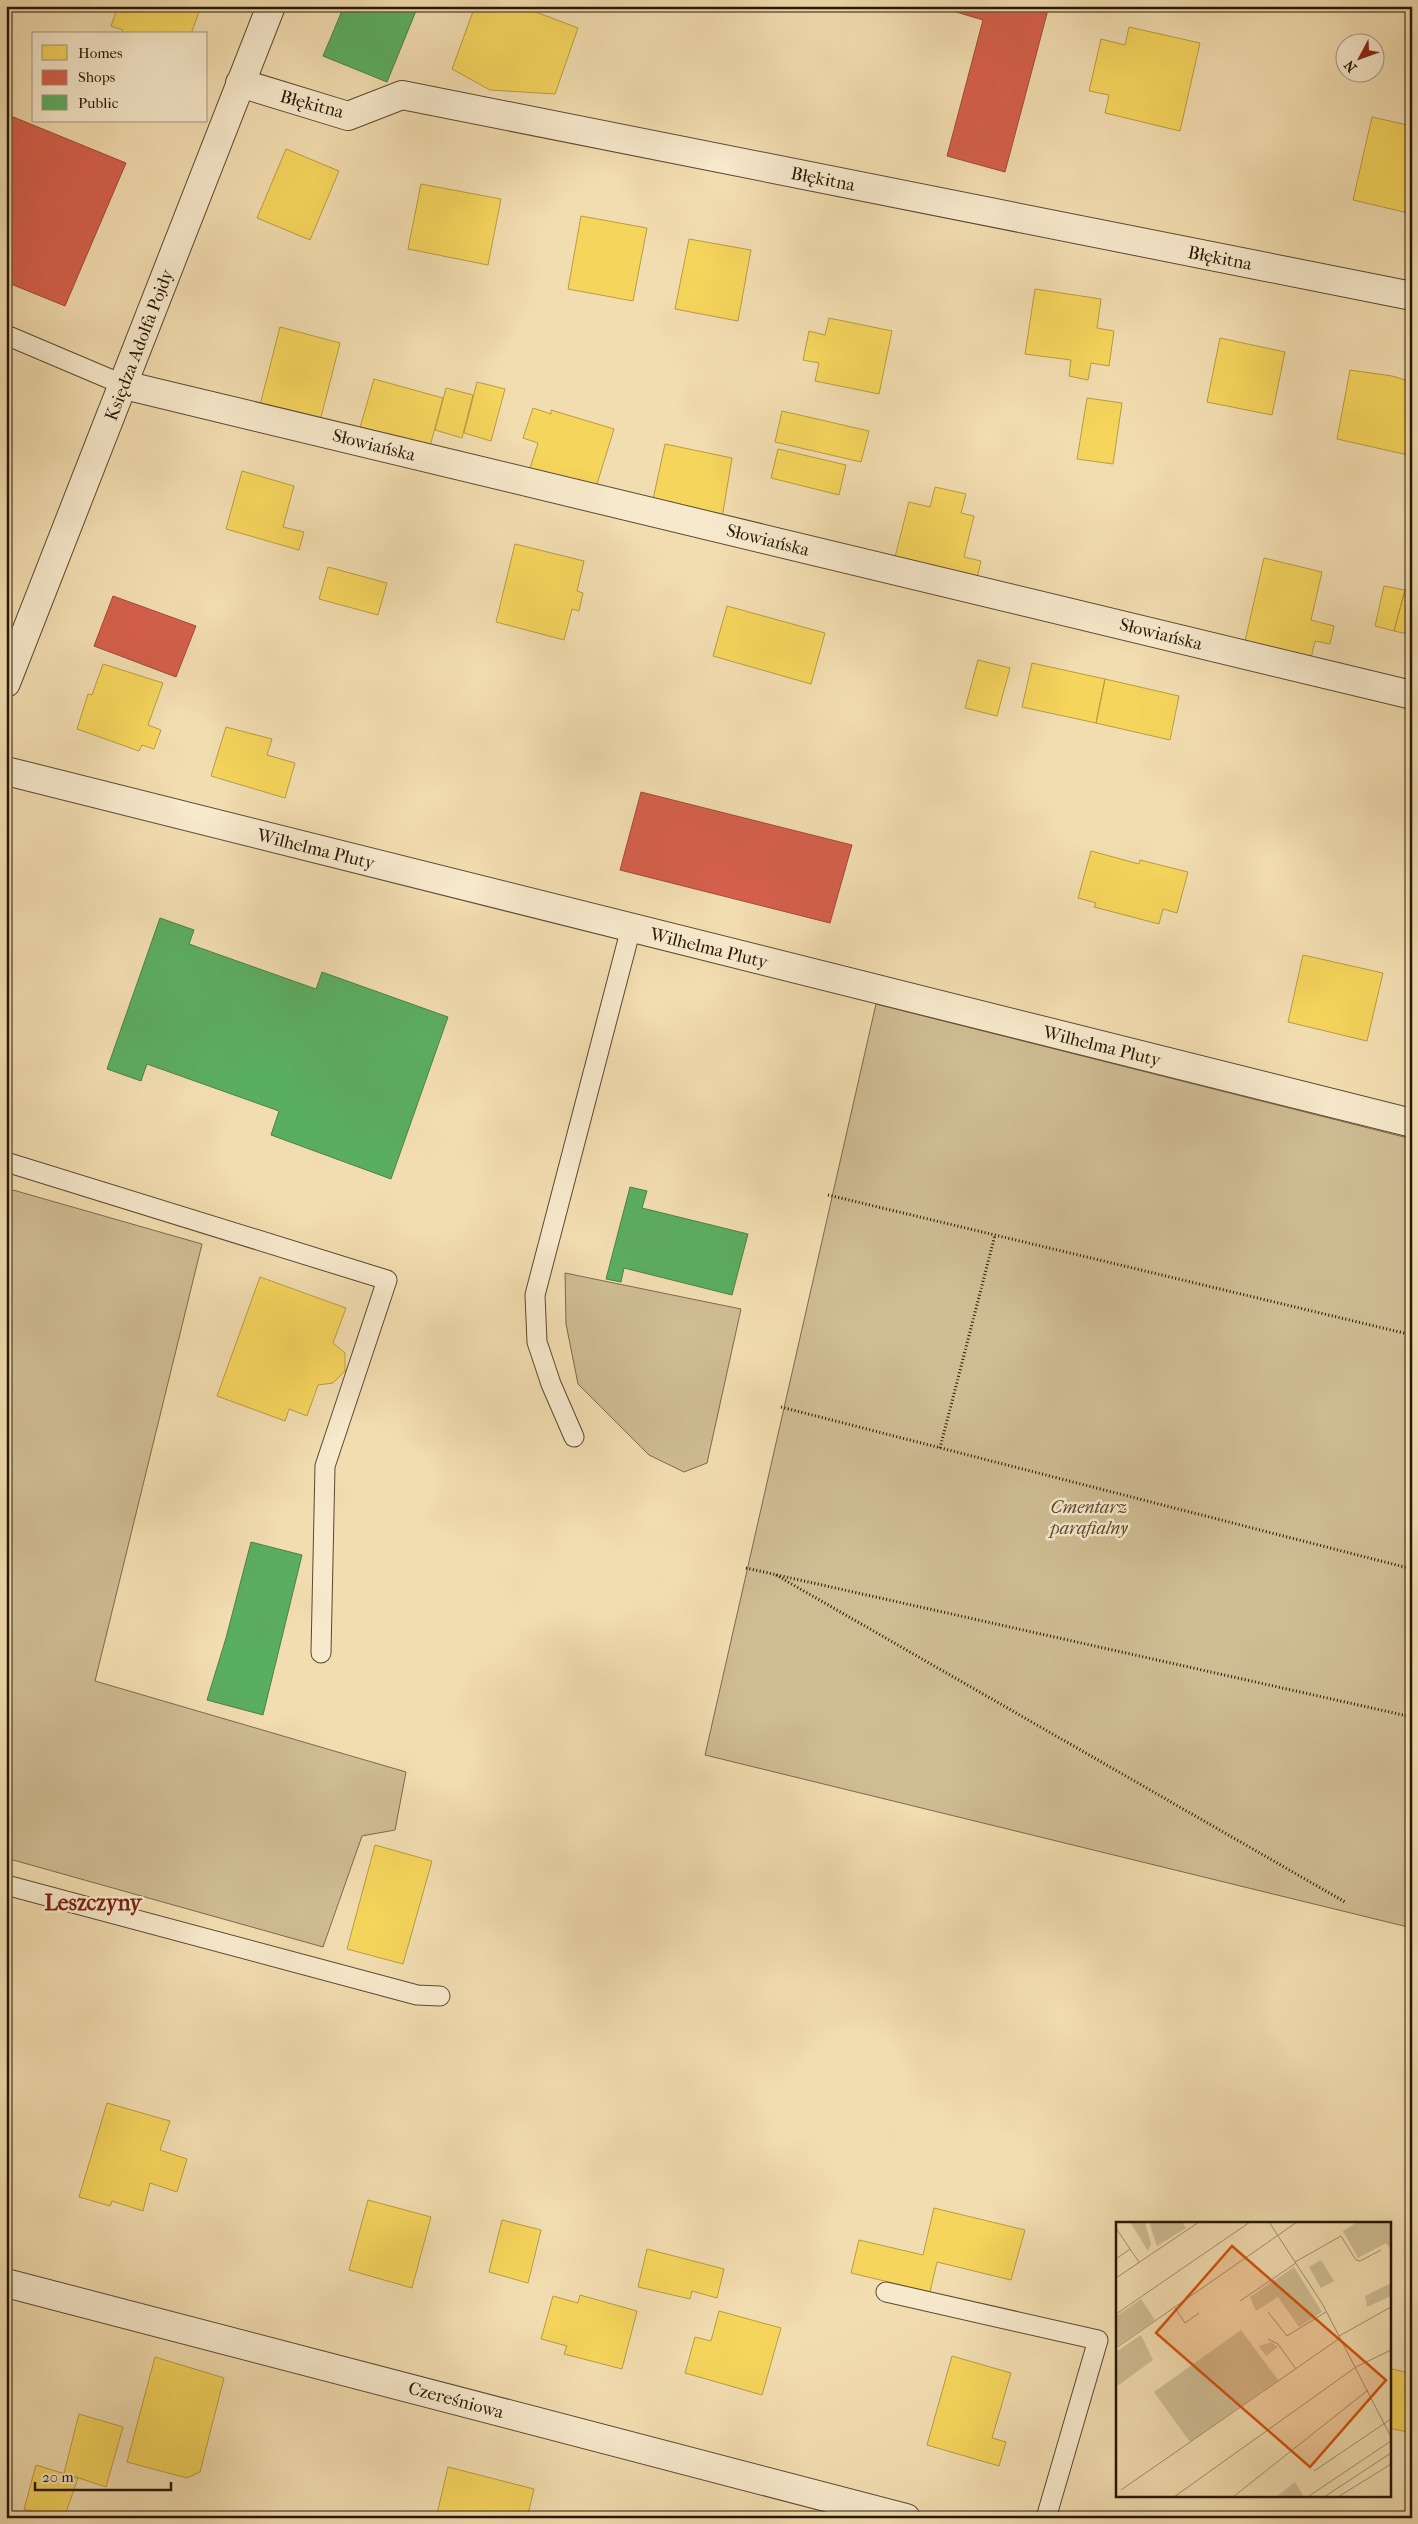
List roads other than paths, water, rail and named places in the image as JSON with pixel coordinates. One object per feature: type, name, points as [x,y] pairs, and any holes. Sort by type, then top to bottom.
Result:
[{"type":"street","name":"Księdza Adolfa Pojdy","points":[[6,682],[271,6]]},
{"type":"street","name":"Błękitna","points":[[240,83],[348,116],[402,95],[1412,296]]},
{"type":"street","name":"Słowiańska","points":[[124,385],[1412,695]]},
{"type":"street","name":"Wilhelma Pluty","points":[[6,771],[1412,1123]]},
{"type":"street","name":"Czereśniowa","points":[[6,2283],[906,2518]]},
{"type":"lane","points":[[6,335],[124,385]]},
{"type":"lane","points":[[574,1437],[551,1384],[537,1342],[535,1295],[631,928]]},
{"type":"lane","points":[[6,1162],[387,1280],[324,1466],[321,1653]]},
{"type":"lane","points":[[6,1885],[417,1995],[440,1996]]},
{"type":"lane","points":[[886,2292],[1098,2340],[1046,2518]]},
{"type":"district","name":"Leszczyny","points":[[93,1902]]},
{"type":"park label","name":"Cmentarz parafialny","points":[[1089,1517]]}]
